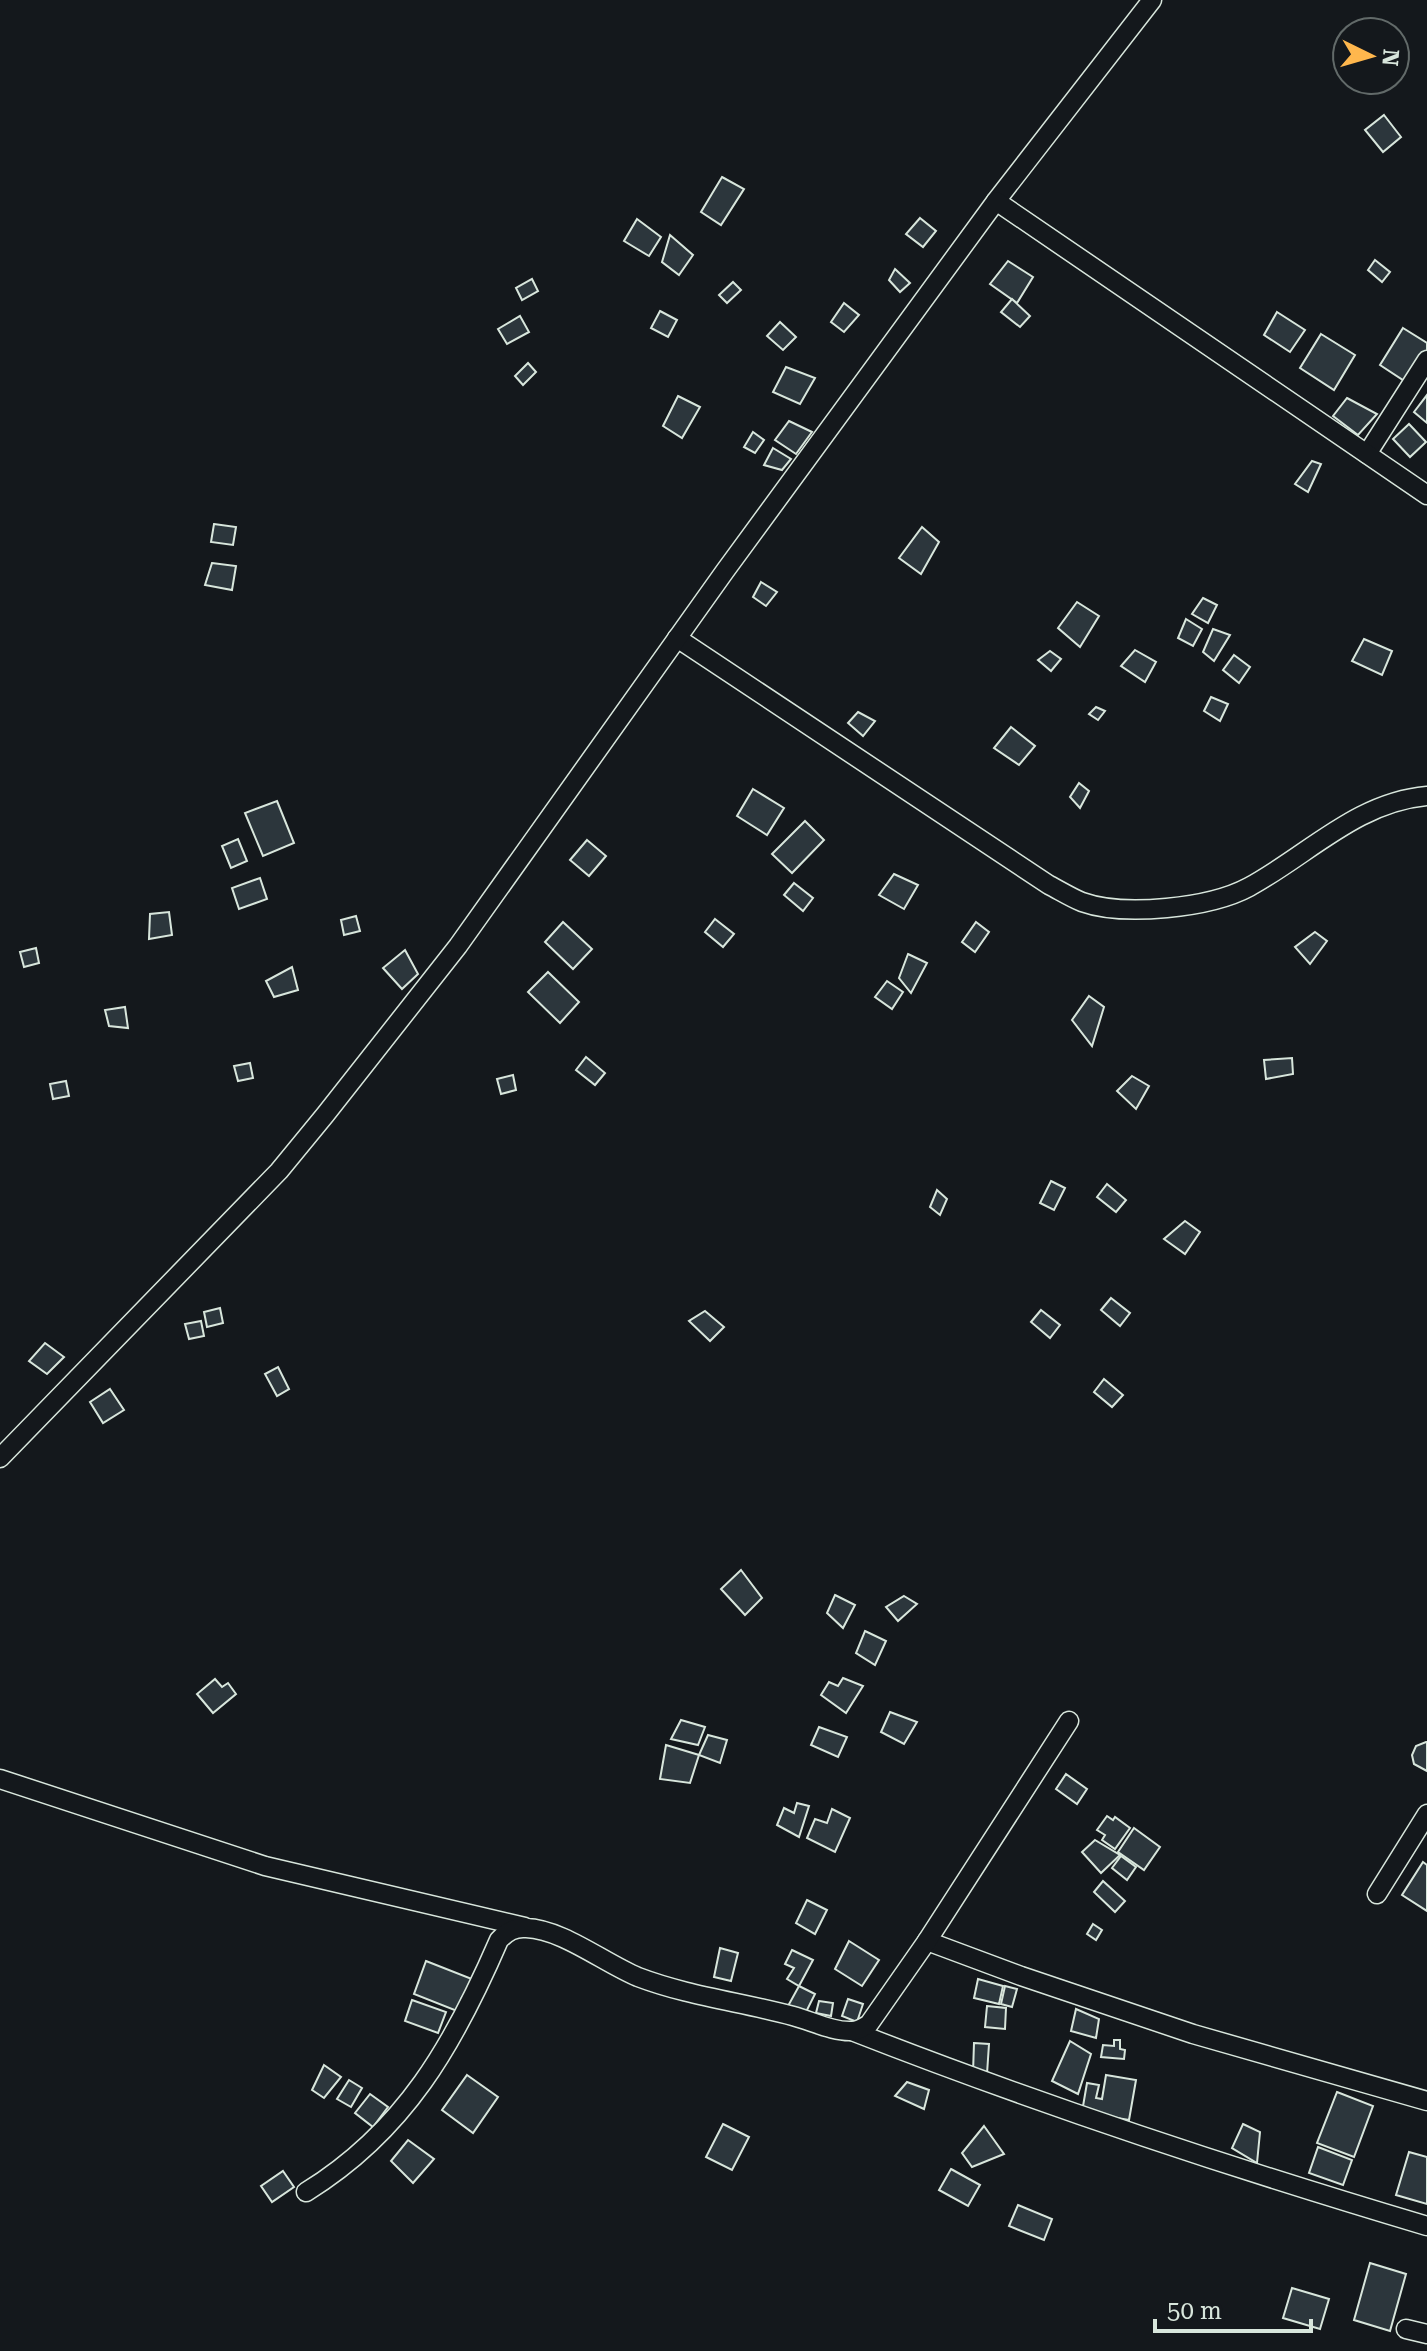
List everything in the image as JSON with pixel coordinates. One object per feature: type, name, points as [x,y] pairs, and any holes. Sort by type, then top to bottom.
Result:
[{"type":"street","points":[[0,1458],[279,1171],[316,1126],[458,946],[677,638],[996,201],[1152,0]]},
{"type":"street","points":[[996,201],[1427,495]]},
{"type":"street","points":[[1367,454],[1427,360]]},
{"type":"street","points":[[677,638],[1049,885],[1083,902],[1109,907],[1147,908],[1194,905],[1227,896],[1249,887],[1365,814],[1392,803],[1427,796]]},
{"type":"street","points":[[852,2031],[869,2024],[927,1941],[1069,1721]]},
{"type":"street","points":[[0,1779],[265,1866],[528,1927],[569,1941],[627,1972],[655,1983],[852,2031],[1106,2126],[1427,2226]]},
{"type":"street","points":[[1377,1894],[1427,1814]]},
{"type":"street","points":[[306,2192],[372,2143],[401,2113],[426,2078],[461,2018],[499,1940],[507,1932],[528,1927]]},
{"type":"street","points":[[927,1941],[1193,2034],[1426,2099]]},
{"type":"street","points":[[1406,2329],[1427,2334]]},
{"type":"building","points":[[1384,115],[1401,137],[1383,152],[1365,130]]},
{"type":"building","points":[[722,177],[744,189],[721,225],[701,212]]},
{"type":"building","points":[[920,218],[936,231],[923,247],[906,234]]},
{"type":"building","points":[[637,219],[661,237],[649,256],[624,241]]},
{"type":"building","points":[[670,235],[693,255],[679,275],[662,262]]},
{"type":"building","points":[[1375,260],[1390,272],[1382,282],[1368,270]]},
{"type":"building","points":[[1008,261],[1033,277],[1017,303],[990,284]]},
{"type":"building","points":[[895,269],[910,283],[900,292],[889,280]]},
{"type":"building","points":[[532,279],[538,291],[522,300],[516,288]]},
{"type":"building","points":[[733,282],[741,290],[727,303],[719,295]]},
{"type":"building","points":[[1012,299],[1030,316],[1020,327],[1001,312]]},
{"type":"building","points":[[844,303],[859,315],[844,332],[831,322]]},
{"type":"building","points":[[660,311],[677,320],[668,337],[651,328]]},
{"type":"building","points":[[1277,312],[1305,330],[1290,352],[1264,335]]},
{"type":"building","points":[[520,316],[529,332],[507,344],[498,329]]},
{"type":"building","points":[[780,322],[796,337],[783,350],[767,336]]},
{"type":"building","points":[[1403,328],[1427,343],[1427,354],[1409,384],[1380,365]]},
{"type":"building","points":[[1321,334],[1355,355],[1334,390],[1300,368]]},
{"type":"building","points":[[528,363],[536,372],[523,385],[515,376]]},
{"type":"building","points":[[786,367],[815,378],[800,404],[773,392]]},
{"type":"building","points":[[1427,395],[1427,423],[1414,412]]},
{"type":"building","points":[[678,396],[700,407],[682,438],[663,426]]},
{"type":"building","points":[[1347,398],[1377,414],[1358,435],[1333,416]]},
{"type":"building","points":[[789,421],[812,432],[796,454],[775,440]]},
{"type":"building","points":[[1409,424],[1426,442],[1410,457],[1393,439]]},
{"type":"building","points":[[753,432],[764,440],[755,453],[744,447]]},
{"type":"building","points":[[773,448],[791,459],[782,470],[764,465]]},
{"type":"building","points":[[1312,461],[1321,464],[1308,492],[1295,484]]},
{"type":"building","points":[[214,524],[236,527],[233,545],[211,542]]},
{"type":"building","points":[[922,527],[939,542],[921,574],[899,558]]},
{"type":"building","points":[[212,563],[236,566],[232,590],[205,585]]},
{"type":"building","points":[[761,582],[777,592],[766,606],[753,597]]},
{"type":"building","points":[[1203,598],[1217,605],[1208,623],[1192,614]]},
{"type":"building","points":[[1077,602],[1099,616],[1080,647],[1058,628]]},
{"type":"building","points":[[1186,619],[1202,629],[1193,646],[1178,638]]},
{"type":"building","points":[[1213,629],[1230,635],[1214,661],[1203,652]]},
{"type":"building","points":[[1364,639],[1392,651],[1382,675],[1352,661]]},
{"type":"building","points":[[1135,650],[1156,662],[1145,682],[1121,666]]},
{"type":"building","points":[[1050,651],[1061,659],[1051,671],[1038,660]]},
{"type":"building","points":[[1234,655],[1250,667],[1239,683],[1223,670]]},
{"type":"building","points":[[1211,697],[1228,704],[1220,721],[1204,711]]},
{"type":"building","points":[[1096,707],[1105,711],[1098,720],[1089,714]]},
{"type":"building","points":[[858,712],[875,721],[863,736],[848,723]]},
{"type":"building","points":[[1011,727],[1035,746],[1019,765],[994,748]]},
{"type":"building","points":[[1079,783],[1089,791],[1080,808],[1070,797]]},
{"type":"building","points":[[753,789],[784,808],[767,835],[737,816]]},
{"type":"building","points":[[277,801],[294,843],[263,856],[245,813]]},
{"type":"building","points":[[805,821],[824,840],[792,873],[772,854]]},
{"type":"building","points":[[238,839],[247,861],[231,868],[222,846]]},
{"type":"building","points":[[587,840],[606,856],[589,876],[570,860]]},
{"type":"building","points":[[894,874],[918,885],[904,909],[879,895]]},
{"type":"building","points":[[260,878],[267,899],[239,909],[232,888]]},
{"type":"building","points":[[794,883],[813,898],[803,911],[784,895]]},
{"type":"building","points":[[169,912],[172,935],[149,939],[150,914]]},
{"type":"building","points":[[356,916],[360,931],[344,935],[341,920]]},
{"type":"building","points":[[715,919],[734,934],[723,947],[705,932]]},
{"type":"building","points":[[563,922],[592,949],[573,969],[545,942]]},
{"type":"building","points":[[976,922],[989,932],[975,952],[962,942]]},
{"type":"building","points":[[1315,932],[1327,941],[1310,964],[1295,947]]},
{"type":"building","points":[[36,948],[39,963],[24,967],[20,952]]},
{"type":"building","points":[[405,950],[418,974],[402,989],[383,968]]},
{"type":"building","points":[[908,954],[927,963],[911,993],[899,978]]},
{"type":"building","points":[[292,967],[298,990],[274,997],[266,981]]},
{"type":"building","points":[[548,972],[579,1002],[560,1023],[528,992]]},
{"type":"building","points":[[887,981],[903,992],[892,1009],[875,997]]},
{"type":"building","points":[[1089,996],[1104,1007],[1092,1046],[1072,1020]]},
{"type":"building","points":[[125,1007],[128,1028],[109,1026],[105,1010]]},
{"type":"building","points":[[586,1057],[605,1073],[595,1085],[576,1070]]},
{"type":"building","points":[[1292,1058],[1293,1074],[1266,1079],[1264,1060]]},
{"type":"building","points":[[250,1063],[253,1078],[238,1081],[234,1066]]},
{"type":"building","points":[[513,1075],[516,1090],[501,1094],[497,1079]]},
{"type":"building","points":[[1132,1076],[1149,1086],[1136,1109],[1117,1091]]},
{"type":"building","points":[[66,1081],[69,1096],[53,1099],[50,1084]]},
{"type":"building","points":[[1051,1181],[1065,1188],[1054,1210],[1040,1203]]},
{"type":"building","points":[[1107,1184],[1126,1200],[1116,1212],[1097,1197]]},
{"type":"building","points":[[937,1190],[947,1199],[940,1215],[930,1207]]},
{"type":"building","points":[[1185,1221],[1200,1232],[1185,1254],[1164,1239]]},
{"type":"building","points":[[1111,1298],[1130,1313],[1120,1326],[1101,1310]]},
{"type":"building","points":[[220,1308],[223,1323],[207,1327],[204,1312]]},
{"type":"building","points":[[1041,1310],[1060,1325],[1050,1338],[1031,1322]]},
{"type":"building","points":[[705,1311],[724,1327],[710,1341],[689,1321]]},
{"type":"building","points":[[201,1321],[204,1336],[189,1339],[185,1324]]},
{"type":"building","points":[[45,1343],[64,1357],[47,1374],[29,1361]]},
{"type":"building","points":[[278,1367],[289,1389],[277,1396],[265,1374]]},
{"type":"building","points":[[1104,1379],[1123,1395],[1112,1407],[1094,1392]]},
{"type":"building","points":[[110,1389],[124,1410],[103,1423],[90,1402]]},
{"type":"building","points":[[741,1570],[762,1598],[745,1615],[721,1589]]},
{"type":"building","points":[[835,1595],[855,1605],[843,1628],[827,1613]]},
{"type":"building","points":[[904,1596],[917,1604],[898,1621],[886,1607]]},
{"type":"building","points":[[865,1631],[886,1641],[875,1665],[856,1653]]},
{"type":"building","points":[[843,1678],[863,1686],[846,1713],[821,1695],[829,1682],[838,1686]]},
{"type":"building","points":[[215,1679],[222,1687],[228,1683],[236,1694],[213,1713],[197,1694]]},
{"type":"building","points":[[890,1712],[917,1722],[904,1744],[881,1732]]},
{"type":"building","points":[[681,1720],[705,1727],[698,1745],[671,1739]]},
{"type":"building","points":[[819,1727],[847,1737],[838,1757],[811,1745]]},
{"type":"building","points":[[708,1735],[727,1740],[720,1763],[699,1755]]},
{"type":"building","points":[[1427,1742],[1427,1771],[1414,1764],[1412,1755],[1416,1746]]},
{"type":"building","points":[[666,1745],[699,1755],[690,1783],[660,1779]]},
{"type":"building","points":[[1066,1774],[1087,1789],[1077,1804],[1056,1789]]},
{"type":"building","points":[[797,1803],[809,1806],[799,1837],[777,1825],[784,1808],[794,1813]]},
{"type":"building","points":[[832,1809],[850,1818],[835,1852],[807,1838],[815,1819],[827,1823]]},
{"type":"building","points":[[1107,1816],[1113,1820],[1115,1817],[1130,1828],[1115,1849],[1102,1840],[1105,1835],[1097,1830]]},
{"type":"building","points":[[1134,1828],[1160,1847],[1144,1870],[1118,1852]]},
{"type":"building","points":[[1095,1840],[1120,1855],[1101,1873],[1082,1852]]},
{"type":"building","points":[[1121,1856],[1136,1867],[1127,1880],[1112,1868]]},
{"type":"building","points":[[1423,1862],[1427,1865],[1427,1911],[1402,1895]]},
{"type":"building","points":[[1103,1881],[1125,1901],[1115,1912],[1094,1892]]},
{"type":"building","points":[[807,1900],[827,1910],[815,1934],[796,1923]]},
{"type":"building","points":[[1093,1924],[1102,1930],[1096,1940],[1087,1934]]},
{"type":"building","points":[[849,1941],[879,1960],[862,1986],[835,1969]]},
{"type":"building","points":[[720,1948],[738,1953],[731,1981],[714,1977]]},
{"type":"building","points":[[792,1950],[813,1960],[799,1986],[787,1979],[794,1968],[785,1964]]},
{"type":"building","points":[[426,1961],[477,1981],[470,1998],[462,1997],[457,2011],[414,1994]]},
{"type":"building","points":[[978,1979],[1003,1986],[999,2004],[974,1998]]},
{"type":"building","points":[[799,1986],[815,1994],[805,2014],[788,2006]]},
{"type":"building","points":[[1005,1986],[1017,1989],[1012,2007],[1001,2004]]},
{"type":"building","points":[[848,1999],[863,2004],[857,2022],[842,2016]]},
{"type":"building","points":[[412,2000],[446,2012],[438,2033],[405,2021]]},
{"type":"building","points":[[819,2001],[833,2003],[831,2016],[816,2013]]},
{"type":"building","points":[[987,2006],[1006,2008],[1005,2029],[985,2027]]},
{"type":"building","points":[[1076,2009],[1099,2019],[1096,2038],[1071,2031]]},
{"type":"building","points":[[1114,2040],[1120,2040],[1120,2049],[1125,2050],[1124,2059],[1101,2057],[1103,2045],[1114,2046]]},
{"type":"building","points":[[1070,2041],[1091,2054],[1078,2094],[1052,2081]]},
{"type":"building","points":[[974,2043],[989,2044],[987,2074],[973,2073]]},
{"type":"building","points":[[324,2065],[341,2077],[324,2098],[312,2090]]},
{"type":"building","points":[[467,2075],[498,2097],[473,2133],[442,2110]]},
{"type":"building","points":[[1106,2075],[1136,2080],[1129,2120],[1082,2112],[1087,2083],[1099,2085],[1096,2098],[1102,2099]]},
{"type":"building","points":[[349,2080],[362,2088],[351,2107],[337,2099]]},
{"type":"building","points":[[907,2082],[929,2090],[924,2109],[895,2096]]},
{"type":"building","points":[[1337,2092],[1373,2106],[1354,2157],[1317,2143]]},
{"type":"building","points":[[370,2094],[388,2107],[373,2127],[355,2113]]},
{"type":"building","points":[[723,2124],[749,2137],[732,2170],[706,2157]]},
{"type":"building","points":[[1243,2124],[1260,2132],[1257,2163],[1232,2148]]},
{"type":"building","points":[[984,2126],[1004,2154],[972,2167],[962,2153]]},
{"type":"building","points":[[408,2140],[434,2159],[413,2183],[391,2161]]},
{"type":"building","points":[[1318,2147],[1352,2160],[1343,2185],[1309,2173]]},
{"type":"building","points":[[1409,2152],[1427,2157],[1427,2204],[1396,2195]]},
{"type":"building","points":[[951,2169],[980,2185],[968,2206],[939,2190]]},
{"type":"building","points":[[283,2171],[294,2187],[272,2202],[261,2186]]},
{"type":"building","points":[[1018,2205],[1052,2219],[1044,2240],[1009,2226]]},
{"type":"building","points":[[1370,2263],[1406,2274],[1390,2331],[1354,2320]]},
{"type":"building","points":[[1292,2288],[1329,2299],[1320,2329],[1283,2318]]}]
